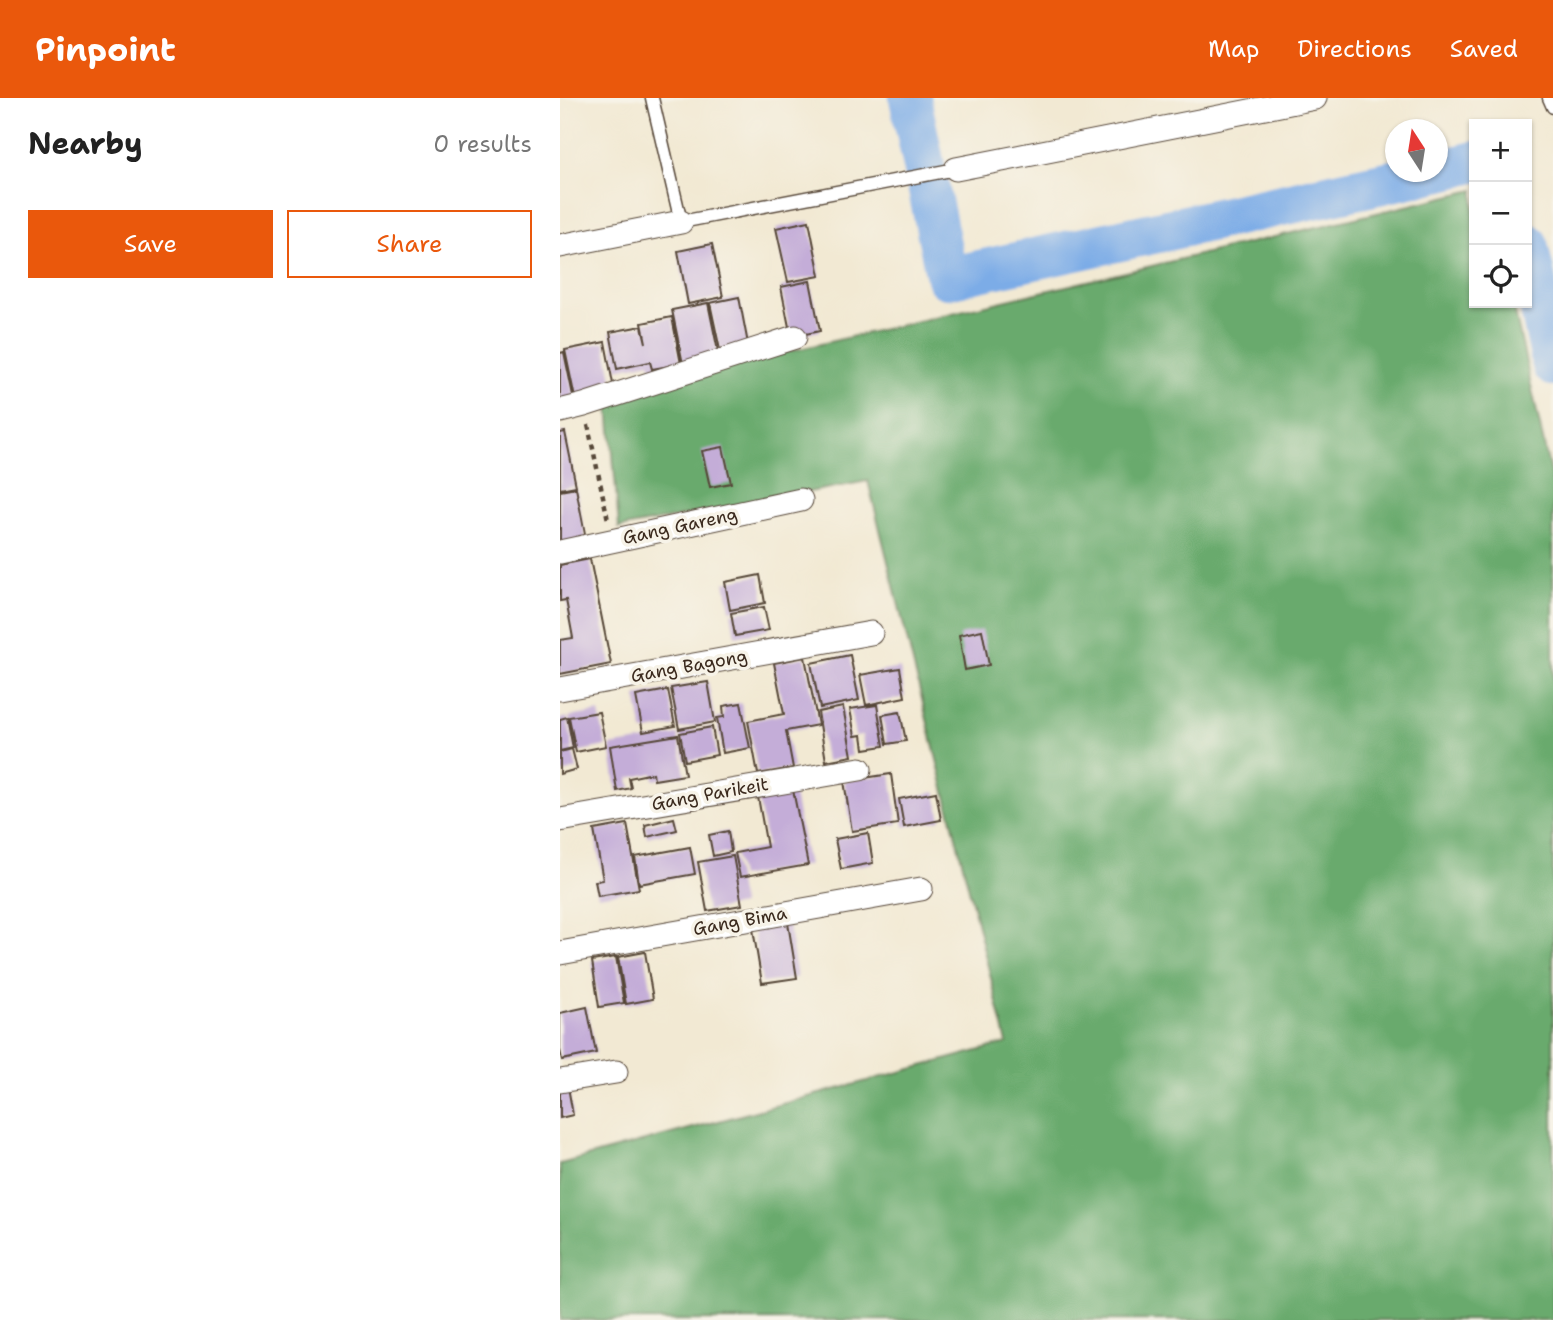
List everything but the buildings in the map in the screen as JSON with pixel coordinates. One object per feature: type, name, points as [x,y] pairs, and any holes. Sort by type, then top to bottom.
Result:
[{"type":"street","points":[[956,169],[1266,103],[1315,98]]},
{"type":"street","points":[[560,246],[681,222]]},
{"type":"street","points":[[560,411],[795,337]]},
{"type":"street","name":"Gang Gareng","points":[[560,552],[801,500]]},
{"type":"street","name":"Gang Bagong","points":[[560,689],[871,633]]},
{"type":"street","name":"Gang Parikeit","points":[[560,820],[860,769]]},
{"type":"street","name":"Gang Bima","points":[[560,953],[920,889]]},
{"type":"street","points":[[560,1081],[615,1072]]},
{"type":"lane","points":[[652,98],[681,222],[956,169]]},
{"type":"lane","points":[[1549,98],[1553,107]]},
{"type":"path","points":[[584,405],[612,541]]},
{"type":"green space","points":[[1469,191],[1469,308],[1514,308],[1553,485],[1553,1320],[560,1320],[560,1164],[1007,1043],[868,481],[619,528],[608,394]]},
{"type":"waterway","points":[[910,98],[947,278],[1387,182]]},
{"type":"waterway","points":[[1448,168],[1469,163]]},
{"type":"waterway","points":[[1527,245],[1553,365]]}]
